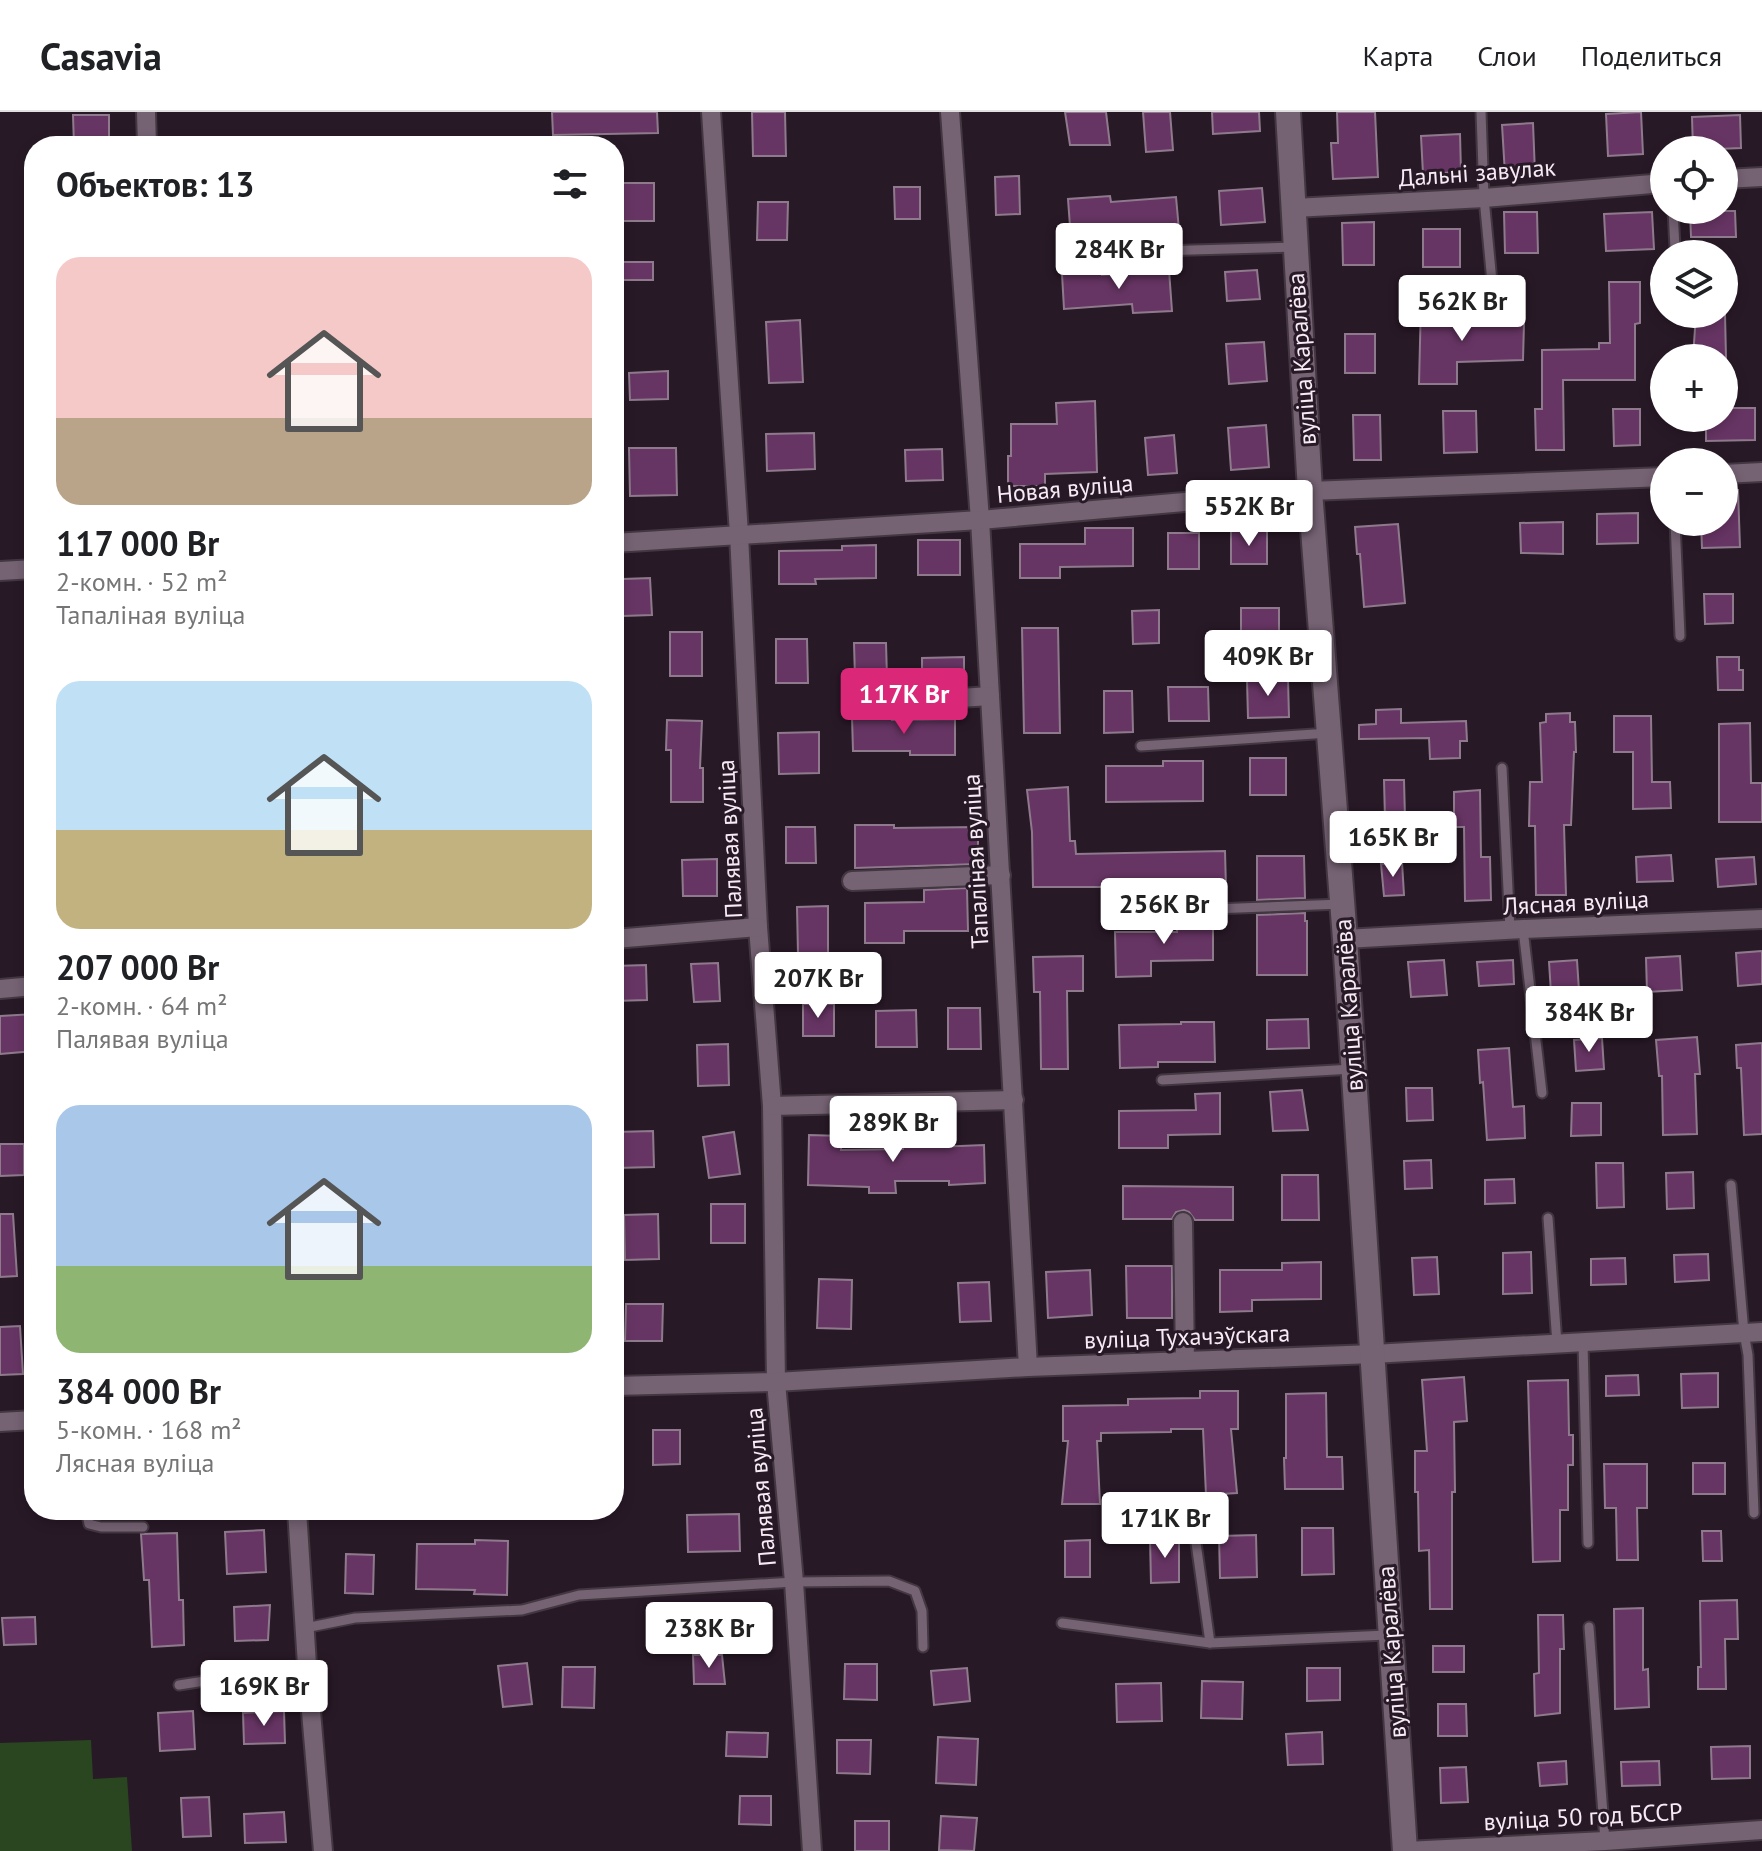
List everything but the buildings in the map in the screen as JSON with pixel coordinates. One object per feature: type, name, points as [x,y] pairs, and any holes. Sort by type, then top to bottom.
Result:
[{"type":"main road","name":"вуліца Каралёва","points":[[1288,112],[1310,491],[1345,939],[1406,1851]]},
{"type":"street","points":[[146,112],[147,136]]},
{"type":"street","name":"Палявая вуліца","points":[[711,112],[739,534],[758,927],[772,1106],[776,1382],[794,1582],[812,1851]]},
{"type":"street","name":"Тапаліная вуліца","points":[[950,112],[980,520],[1028,1367]]},
{"type":"street","points":[[1738,178],[1762,177]]},
{"type":"street","name":"Дальні завулак","points":[[1294,208],[1484,198],[1650,184]]},
{"type":"street","points":[[1738,473],[1762,472]]},
{"type":"street","name":"Новая вуліца","points":[[624,542],[980,520],[1310,491],[1650,478]]},
{"type":"street","points":[[0,571],[24,570]]},
{"type":"street","points":[[853,694],[889,693],[899,702],[990,696]]},
{"type":"street","points":[[852,881],[1001,875]]},
{"type":"street","name":"Лясная вуліца","points":[[1345,939],[1762,919]]},
{"type":"street","points":[[624,938],[758,927]]},
{"type":"street","points":[[0,989],[24,987]]},
{"type":"street","points":[[772,1106],[1014,1100]]},
{"type":"street","points":[[1183,1222],[1185,1361]]},
{"type":"street","name":"вуліца Тухачэўскага","points":[[624,1386],[776,1382],[1028,1367],[1373,1354],[1753,1332]]},
{"type":"street","points":[[0,1422],[24,1421]]},
{"type":"street","points":[[298,1520],[323,1851]]},
{"type":"street","name":"вуліца 50 год БССР","points":[[1406,1851],[1762,1830]]},
{"type":"lane","points":[[1481,112],[1484,198],[1492,282]]},
{"type":"lane","points":[[1122,252],[1295,247]]},
{"type":"lane","points":[[1676,536],[1680,636]]},
{"type":"lane","points":[[1141,746],[1329,733]]},
{"type":"lane","points":[[1502,768],[1516,930],[1542,1093]]},
{"type":"lane","points":[[1160,911],[1342,904]]},
{"type":"lane","points":[[1162,1080],[1353,1069]]},
{"type":"lane","points":[[1731,1185],[1753,1332],[1748,1355],[1754,1513]]},
{"type":"lane","points":[[1548,1218],[1557,1344]]},
{"type":"lane","points":[[1583,1343],[1588,1543]]},
{"type":"lane","points":[[1192,1514],[1210,1643]]},
{"type":"lane","points":[[88,1520],[89,1524],[101,1527],[143,1527]]},
{"type":"lane","points":[[305,1628],[355,1618],[522,1610],[579,1595],[794,1582],[889,1581],[915,1591],[922,1611],[923,1647]]},
{"type":"lane","points":[[1062,1623],[1210,1643],[1391,1635]]},
{"type":"lane","points":[[1589,1627],[1605,1841]]},
{"type":"lane","points":[[179,1685],[307,1665]]},
{"type":"green space","points":[[91,1740],[93,1779],[127,1777],[132,1851],[0,1851],[0,1743]]}]
